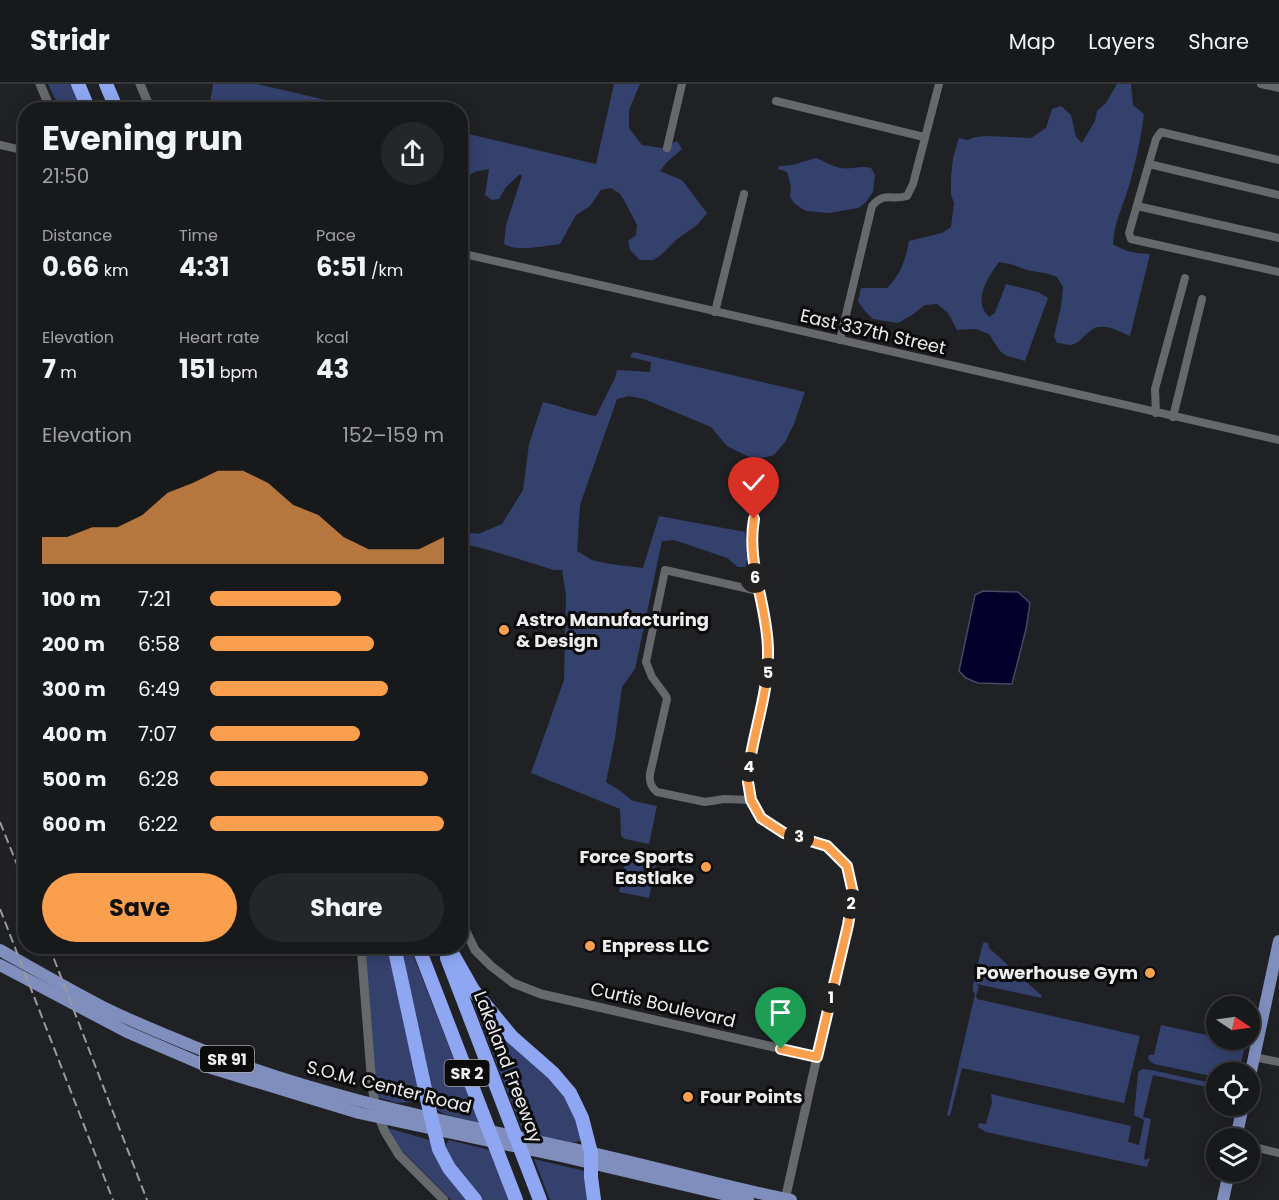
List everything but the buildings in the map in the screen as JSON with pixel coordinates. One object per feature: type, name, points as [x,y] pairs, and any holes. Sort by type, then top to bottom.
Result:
[{"type":"highway","points":[[78,84],[86,102]]},
{"type":"highway","points":[[106,84],[114,102]]},
{"type":"highway","points":[[396,954],[439,1149],[449,1168],[475,1200]]},
{"type":"highway","name":"SR 2","points":[[421,954],[516,1200]]},
{"type":"highway","name":"Lakeland Freeway","points":[[445,954],[540,1200]]},
{"type":"highway","points":[[453,954],[473,990],[512,1037],[553,1073],[570,1093],[582,1118],[591,1158],[594,1200]]},
{"type":"main road","points":[[1253,1062],[1275,974],[1279,941]]},
{"type":"main road","name":"S.O.M. Center Road","points":[[0,950],[104,1007],[191,1046],[235,1062],[395,1109],[457,1135],[554,1150]]},
{"type":"main road","name":"S.O.M. Center Road","points":[[0,965],[127,1032],[211,1068],[359,1113],[402,1123],[452,1122],[554,1150],[787,1200]]},
{"type":"main road","name":"S.O.M. Center Road","points":[[591,1158],[748,1200]]},
{"type":"main road","points":[[1222,1200],[1226,1182]]},
{"type":"street","points":[[40,84],[48,102]]},
{"type":"street","points":[[140,84],[148,102]]},
{"type":"street","points":[[667,148],[682,84]]},
{"type":"street","points":[[840,340],[872,206],[878,199],[908,196],[939,84]]},
{"type":"street","points":[[1261,84],[1279,88]]},
{"type":"street","points":[[776,101],[924,137]]},
{"type":"street","points":[[1279,160],[1161,132],[1156,139],[1129,233],[1131,239],[1279,272]]},
{"type":"street","points":[[0,145],[18,149]]},
{"type":"street","points":[[1149,164],[1279,195]]},
{"type":"street","points":[[716,312],[744,194]]},
{"type":"street","points":[[1137,206],[1279,238]]},
{"type":"street","name":"East 337th Street","points":[[468,255],[1279,440]]},
{"type":"street","points":[[1156,413],[1155,388],[1185,278]]},
{"type":"street","points":[[1173,417],[1202,299]]},
{"type":"street","points":[[763,476],[752,529],[758,591],[766,624],[768,672],[749,763],[748,782],[751,800],[761,818],[784,833],[827,846],[847,866],[853,893],[848,925],[787,1200]]},
{"type":"street","points":[[751,800],[724,799],[705,802],[657,792],[653,788],[650,774],[667,699],[652,677],[646,662],[665,570],[758,591]]},
{"type":"street","name":"Curtis Boulevard","points":[[468,936],[475,950],[491,966],[513,983],[541,994],[817,1057]]},
{"type":"street","points":[[362,954],[376,1110],[385,1132],[399,1155],[444,1200]]},
{"type":"street","points":[[1254,1057],[1279,1062]]},
{"type":"street","points":[[1260,1148],[1279,1153]]},
{"type":"shaded area","points":[[48,84],[74,84],[81,102],[57,102]]},
{"type":"shaded area","points":[[213,84],[257,84],[335,102],[210,102]]},
{"type":"shaded area","points":[[614,84],[640,84],[629,110],[629,128],[642,145],[662,148],[677,141],[682,149],[660,171],[682,180],[707,213],[697,225],[676,240],[661,255],[653,260],[640,260],[630,250],[628,241],[636,235],[637,225],[624,200],[611,188],[601,190],[590,206],[576,215],[560,244],[516,248],[504,244],[506,225],[522,176],[520,174],[506,187],[499,199],[492,200],[485,195],[489,169],[468,176],[468,134],[596,164]]},
{"type":"shaded area","points":[[1117,84],[1131,84],[1133,105],[1144,114],[1135,161],[1113,244],[1130,252],[1150,254],[1130,336],[1111,328],[1098,327],[1075,344],[1057,343],[1054,336],[1063,287],[1057,277],[999,262],[982,293],[982,306],[989,317],[995,313],[1006,284],[1038,292],[1048,298],[1025,361],[1007,356],[1000,351],[989,334],[976,329],[957,330],[948,313],[937,304],[925,305],[898,323],[873,319],[865,311],[858,301],[861,288],[887,288],[902,267],[909,241],[942,233],[951,227],[954,203],[951,195],[951,178],[953,158],[959,138],[967,140],[988,136],[1031,138],[1046,128],[1052,109],[1061,106],[1071,115],[1076,137],[1082,143],[1095,121],[1097,111],[1106,103]]},
{"type":"shaded area","points":[[816,158],[840,168],[871,168],[875,175],[873,192],[865,203],[858,208],[829,213],[806,211],[795,204],[790,197],[791,186],[787,172],[778,169],[780,166]]},
{"type":"shaded area","points":[[633,352],[805,392],[785,442],[774,455],[762,458],[749,457],[727,446],[711,427],[644,399],[629,396],[617,399],[580,505],[577,551],[592,560],[610,564],[643,568],[659,516],[745,532],[748,553],[746,567],[738,567],[727,558],[674,540],[662,541],[635,669],[622,687],[606,782],[633,801],[657,806],[649,844],[621,836],[620,809],[531,773],[564,680],[566,596],[562,570],[554,570],[468,545],[468,532],[478,534],[502,524],[523,490],[529,444],[543,402],[596,416],[617,370],[650,372],[651,362],[630,357]]},
{"type":"shaded area","points":[[983,591],[1018,592],[1030,603],[1012,684],[978,683],[966,678],[959,671],[975,595]]},
{"type":"shaded area","points":[[627,854],[657,860],[649,898],[619,892]]},
{"type":"shaded area","points":[[984,942],[988,943],[989,948],[1042,996],[1041,998],[977,984],[979,986],[977,999],[1140,1036],[1124,1103],[962,1068],[950,1116],[947,1115],[975,994],[973,985]]},
{"type":"shaded area","points":[[366,954],[390,954],[419,1090],[412,1102],[397,1103],[377,1097]]},
{"type":"shaded area","points":[[401,954],[413,954],[479,1123],[444,1114],[435,1108]]},
{"type":"shaded area","points":[[466,984],[561,1085],[580,1131],[580,1141],[559,1141],[523,1132]]},
{"type":"shaded area","points":[[1161,1025],[1206,1035],[1206,1050],[1244,1050],[1241,1062],[1206,1062],[1206,1075],[1154,1064],[1148,1058],[1149,1055],[1154,1055]]},
{"type":"shaded area","points":[[1151,1070],[1206,1082],[1206,1087],[1153,1075],[1143,1117],[1151,1119],[1144,1158],[1145,1160],[1150,1158],[1147,1167],[986,1132],[978,1127],[979,1123],[986,1124],[992,1102],[991,1094],[1131,1126],[1128,1142],[1139,1145],[1144,1120],[1134,1115],[1139,1071]]},
{"type":"shaded area","points":[[388,1128],[429,1140],[469,1200],[451,1200],[400,1149]]},
{"type":"shaded area","points":[[449,1140],[489,1150],[509,1200],[480,1200],[445,1150]]},
{"type":"shaded area","points":[[534,1159],[585,1171],[589,1200],[550,1200]]},
{"type":"railway","points":[[0,822],[18,867]]},
{"type":"railway","points":[[0,909],[113,1200]]},
{"type":"railway","points":[[52,954],[147,1200]]},
{"type":"place","name":"Astro Manufacturing & Design","points":[[504,630]]},
{"type":"place","name":"Force Sports Eastlake","points":[[706,867]]},
{"type":"place","name":"Enpress LLC","points":[[590,946]]},
{"type":"place","name":"Powerhouse Gym","points":[[1150,973]]},
{"type":"place","name":"Four Points","points":[[688,1097]]},
{"type":"route","points":[[754,519],[752,529],[754,574],[766,624],[768,672],[749,763],[748,782],[751,800],[761,818],[784,833],[827,846],[847,866],[853,893],[848,925],[817,1057],[781,1049]]}]
